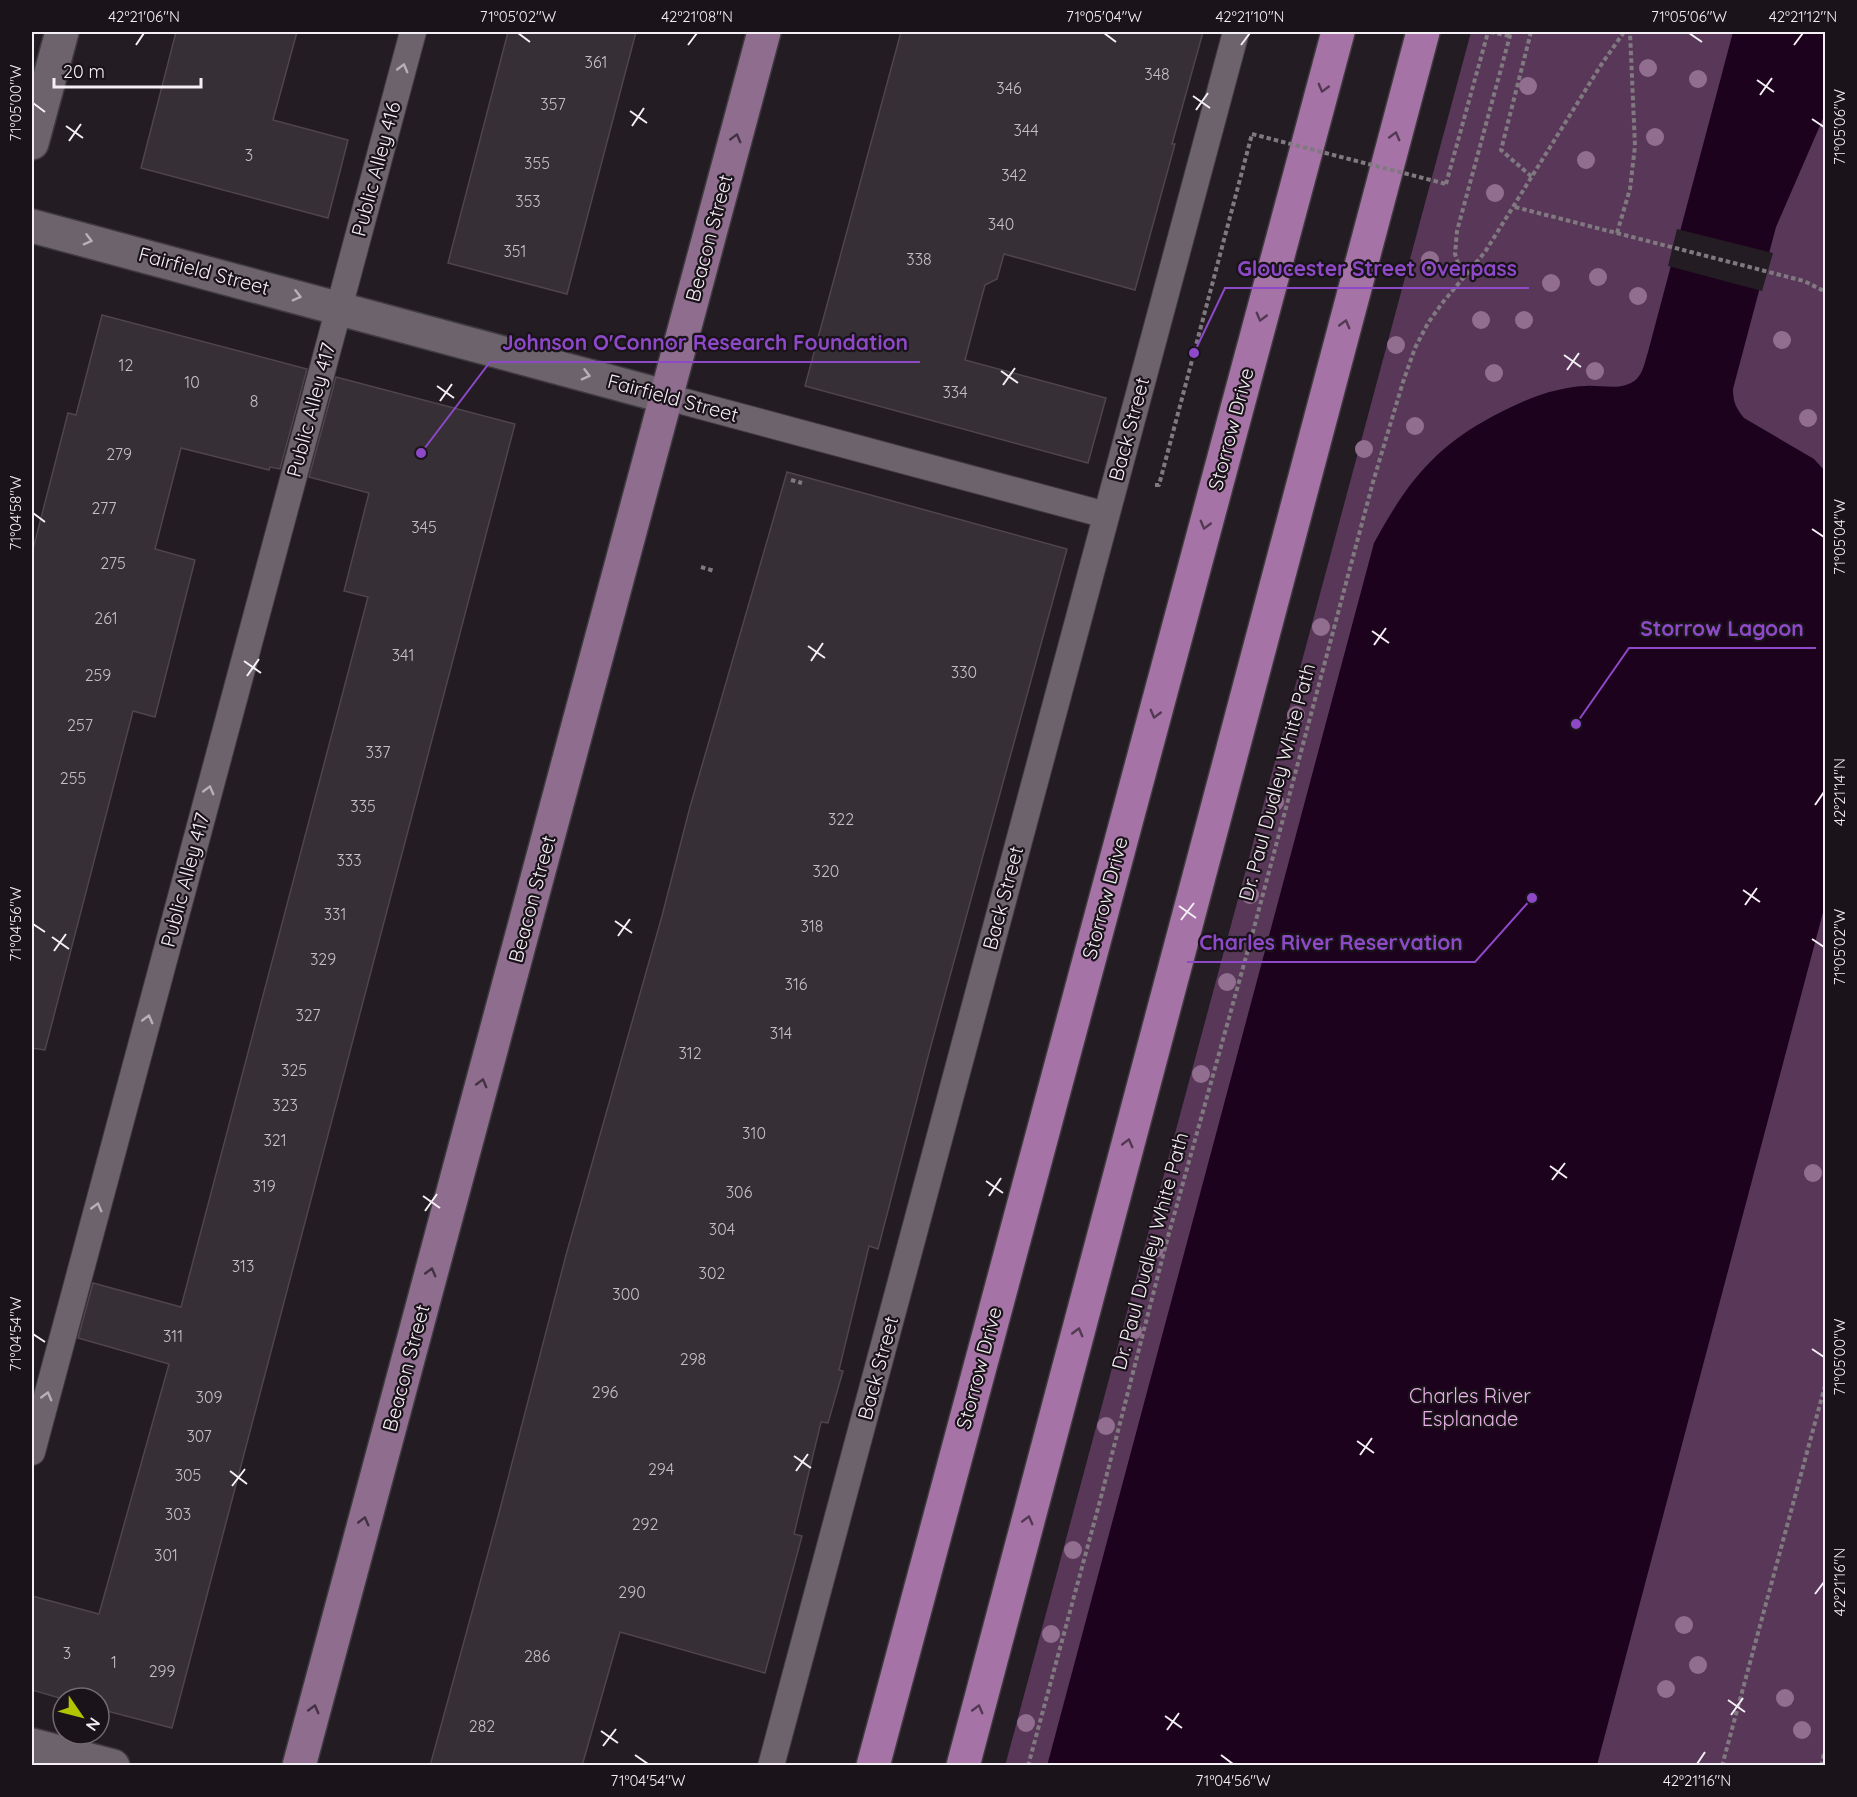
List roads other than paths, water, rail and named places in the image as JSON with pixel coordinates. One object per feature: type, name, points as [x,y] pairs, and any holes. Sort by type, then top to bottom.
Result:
[{"type":"highway","name":"Storrow Drive","points":[[873,1766],[1338,32]]},
{"type":"highway","points":[[963,1766],[1423,32]]},
{"type":"main road","name":"Beacon Street","points":[[299,1766],[765,32]]},
{"type":"street","points":[[32,143],[62,32]]},
{"type":"street","name":"Fairfield Street","points":[[32,226],[667,397]]},
{"type":"street","points":[[32,1745],[113,1766]]},
{"type":"lane","name":"Public Alley 416","points":[[339,307],[413,32]]},
{"type":"lane","name":"Back Street","points":[[771,1766],[1236,32]]},
{"type":"lane","name":"Public Alley 417","points":[[32,1452],[339,307]]},
{"type":"lane","name":"Fairfield Street","points":[[667,397],[1106,515]]},
{"type":"place","name":"Gloucester Street Overpass","points":[[1194,353]]},
{"type":"place","name":"Johnson O'Connor Research Foundation","points":[[421,453]]},
{"type":"place","name":"Storrow Lagoon","points":[[1576,724]]},
{"type":"place","name":"Charles River Reservation","points":[[1532,898]]},
{"type":"park label","name":"Charles River Esplanade","points":[[1470,1408]]}]
